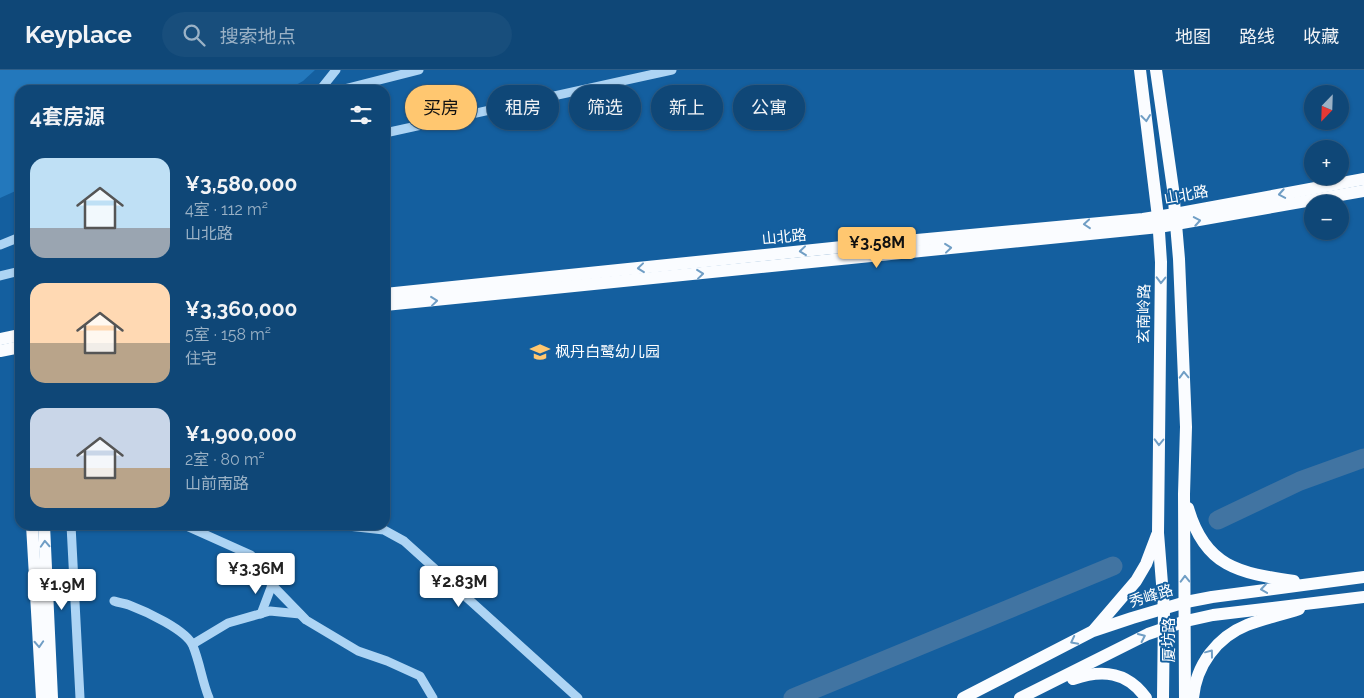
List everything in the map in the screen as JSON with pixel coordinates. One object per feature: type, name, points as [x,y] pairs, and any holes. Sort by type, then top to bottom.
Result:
[{"type":"main road","name":"玄南岭路","points":[[1140,70],[1159,222],[1161,268],[1158,533],[1160,560]]},
{"type":"main road","points":[[1156,70],[1176,219],[1186,427],[1184,494],[1194,528],[1205,545],[1230,566],[1246,573],[1308,583]]},
{"type":"main road","name":"山北路","points":[[1176,219],[1364,179]]},
{"type":"main road","name":"山北路","points":[[390,304],[1159,222],[1364,191]]},
{"type":"main road","name":"山北路","points":[[390,294],[1159,222]]},
{"type":"main road","points":[[0,339],[15,336]]},
{"type":"main road","points":[[0,351],[15,348]]},
{"type":"main road","name":"厦坊路","points":[[1184,494],[1185,698]]},
{"type":"main road","points":[[32,530],[42,698]]},
{"type":"main road","points":[[44,530],[52,698]]},
{"type":"main road","points":[[1093,631],[1130,589],[1146,564],[1158,533]]},
{"type":"main road","name":"厦坊路","points":[[1160,560],[1164,609],[1163,698]]},
{"type":"main road","name":"秀峰路","points":[[963,698],[1093,631],[1186,602],[1212,596],[1364,577]]},
{"type":"main road","points":[[1020,698],[1164,628],[1186,621],[1213,615],[1364,597]]},
{"type":"main road","points":[[1193,698],[1201,667],[1215,647],[1224,639],[1247,625],[1281,616],[1321,601]]},
{"type":"main road","points":[[1042,687],[1089,673],[1100,672],[1120,676],[1129,681],[1146,698]]},
{"type":"street","points":[[324,85],[336,70]]},
{"type":"street","points":[[360,85],[419,70]]},
{"type":"street","points":[[390,132],[672,70]]},
{"type":"street","points":[[0,246],[15,239]]},
{"type":"street","points":[[0,276],[15,272]]},
{"type":"street","points":[[71,530],[80,698]]},
{"type":"street","points":[[195,530],[250,556],[272,585],[306,620],[358,652],[387,661],[420,676],[433,698]]},
{"type":"street","points":[[384,530],[404,541],[578,698]]},
{"type":"street","points":[[261,614],[272,585]]},
{"type":"street","points":[[114,601],[127,604],[169,625],[183,634],[193,644],[209,698]]},
{"type":"street","points":[[193,644],[228,623],[270,611],[300,614]]},
{"type":"shaded area","points":[[0,70],[315,70],[296,85],[15,85],[15,191],[0,198]]},
{"type":"waterway","points":[[1218,520],[1300,481],[1364,458]]},
{"type":"waterway","points":[[793,698],[1113,566]]},
{"type":"place","name":"枫丹白鹭幼儿园","points":[[540,352]]}]
